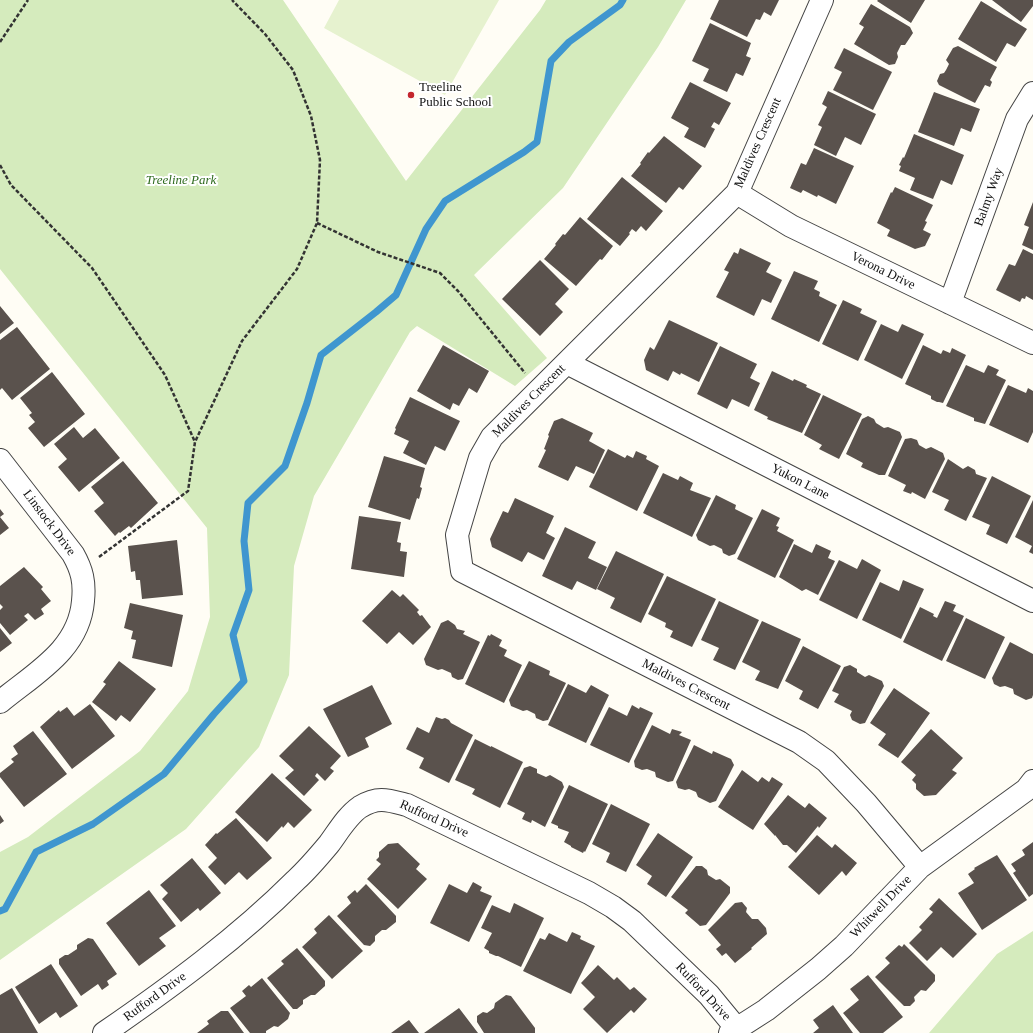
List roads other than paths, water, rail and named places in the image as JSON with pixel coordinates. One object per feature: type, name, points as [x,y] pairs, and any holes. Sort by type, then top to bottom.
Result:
[{"type":"street","name":"Maldives Crescent","points":[[822,0],[737,192],[492,437],[480,458],[457,535],[462,571],[799,742],[826,761],[866,803],[920,867]]},
{"type":"street","name":"Balmy Way","points":[[950,303],[1017,119],[1033,93]]},
{"type":"street","name":"Verona Drive","points":[[737,192],[791,226],[1033,343]]},
{"type":"street","name":"Yukon Lane","points":[[567,363],[1033,601]]},
{"type":"street","name":"Linstock Drive","points":[[0,460],[73,554],[81,568],[84,583],[83,608],[79,624],[65,647],[55,658],[0,702]]},
{"type":"street","name":"Whitwell Drive","points":[[733,1031],[766,1010],[818,969],[844,946],[920,867],[1026,790],[1033,781]]},
{"type":"street","name":"Rufford Drive","points":[[104,1033],[150,1002],[210,956],[252,920],[297,880],[359,808],[373,800],[388,800],[407,805],[589,893],[614,907],[632,921],[709,995],[733,1031]]},
{"type":"waterway","points":[[0,911],[5,909],[36,852],[93,824],[164,774],[214,714],[244,681],[233,635],[249,590],[244,541],[248,503],[285,466],[307,403],[321,355],[396,295],[426,229],[445,201],[524,152],[537,142],[551,61],[569,42],[620,5],[623,0]]},
{"type":"place","name":"Treeline Public School","points":[[411,95]]},
{"type":"park label","name":"Treeline Park","points":[[181,181]]}]
